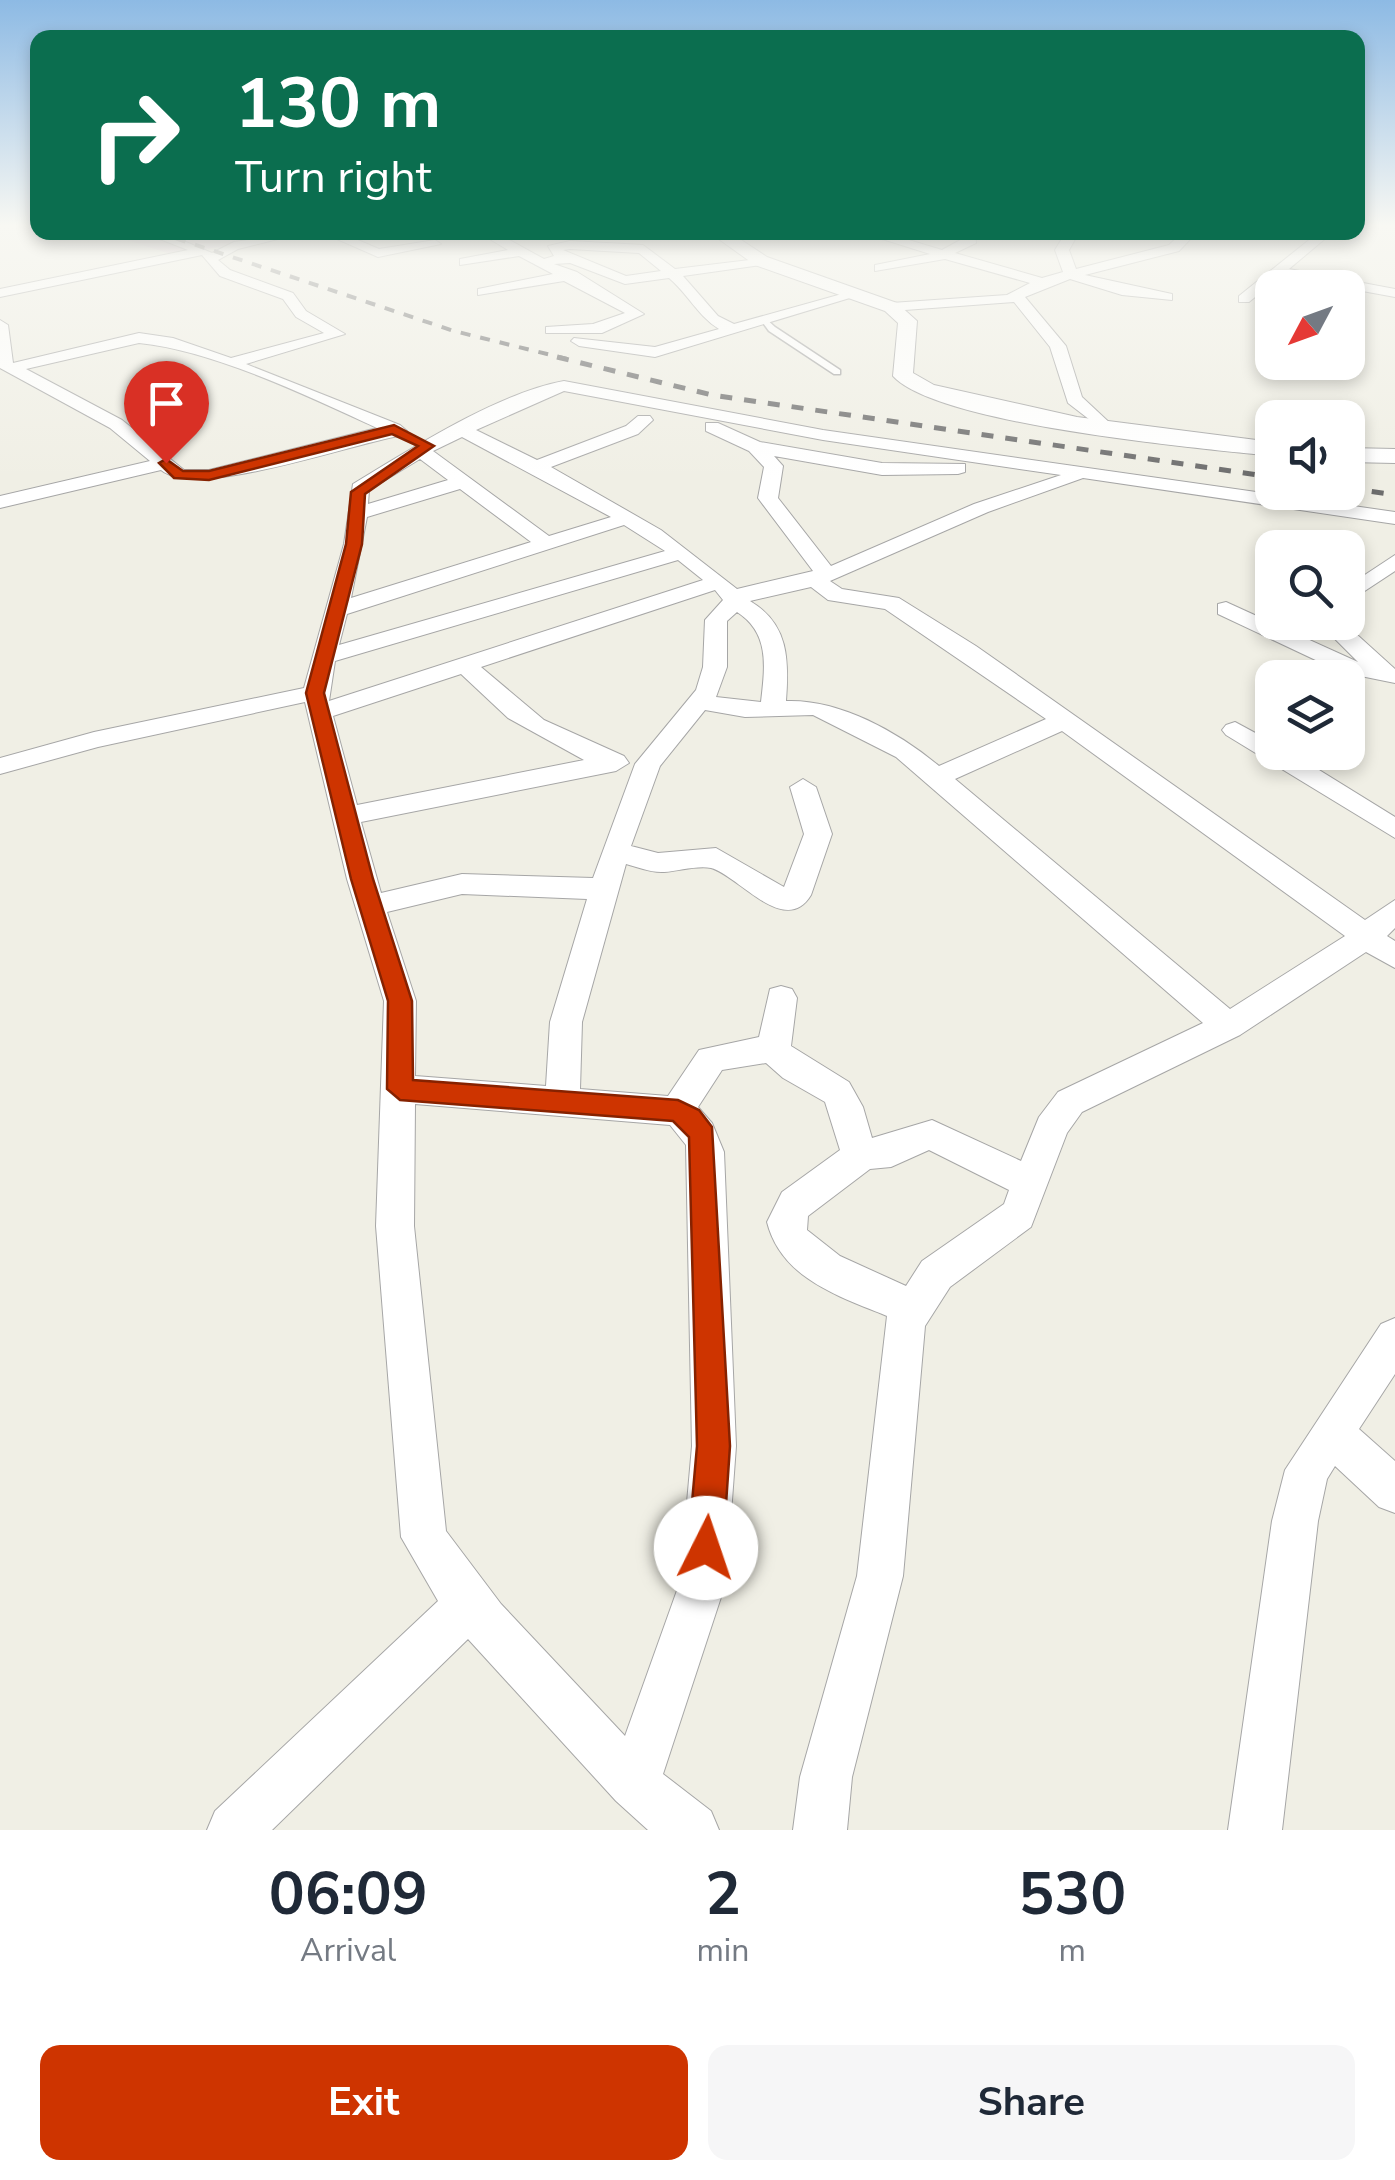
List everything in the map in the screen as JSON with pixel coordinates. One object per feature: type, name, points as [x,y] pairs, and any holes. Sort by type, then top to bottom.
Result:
[{"type":"street","points":[[230,363],[337,334],[297,308]]},
{"type":"street","points":[[552,330],[598,327],[636,314],[625,308]]},
{"type":"street","points":[[707,308],[713,319],[733,330]]},
{"type":"street","points":[[579,341],[646,352],[666,350],[806,308]]},
{"type":"street","points":[[894,308],[908,322],[903,376],[932,394],[992,408],[1255,447]]},
{"type":"street","points":[[1026,308],[1058,346],[1074,399],[1102,425]]},
{"type":"street","points":[[0,325],[2,359],[11,368],[116,424],[180,475],[209,476],[394,430]]},
{"type":"street","points":[[598,327],[666,350]]},
{"type":"street","points":[[11,368],[152,338],[230,363],[340,404],[394,430],[424,448],[462,482],[547,544]]},
{"type":"street","points":[[692,1830],[654,1804],[634,1783],[442,1571],[424,1537],[395,1226],[400,1001],[370,906],[317,703],[360,488],[424,448],[535,395],[556,387],[575,386],[823,434],[1076,475],[1395,518]]},
{"type":"street","points":[[535,395],[644,420],[719,428],[754,447],[776,470],[768,498],[818,575],[836,595],[882,600],[902,609],[1065,720],[1380,948]]},
{"type":"street","points":[[538,466],[632,430],[644,420]]},
{"type":"street","points":[[462,430],[538,466],[627,518],[764,621],[777,648],[773,708]]},
{"type":"street","points":[[754,447],[882,468],[978,468],[1076,475]]},
{"type":"street","points":[[1365,455],[1395,456]]},
{"type":"street","points":[[0,502],[166,463]]},
{"type":"street","points":[[0,766],[94,740],[317,703],[468,666],[729,593],[757,594],[818,575],[978,509],[1052,489],[1076,475]]},
{"type":"street","points":[[357,514],[462,482]]},
{"type":"street","points":[[336,610],[627,518]]},
{"type":"street","points":[[324,657],[678,554]]},
{"type":"street","points":[[1365,584],[1395,562]]},
{"type":"street","points":[[562,1103],[566,1022],[642,772],[702,702],[715,667],[716,620],[729,593]]},
{"type":"street","points":[[1226,609],[1349,667],[1390,676]]},
{"type":"street","points":[[1349,640],[1390,676]]},
{"type":"street","points":[[468,666],[492,695],[531,725],[562,743],[642,772]]},
{"type":"street","points":[[702,702],[737,710],[810,706],[828,711],[905,751],[1228,1026]]},
{"type":"street","points":[[938,778],[1065,720]]},
{"type":"street","points":[[1235,730],[1395,829]]},
{"type":"street","points":[[346,816],[615,762]]},
{"type":"street","points":[[616,852],[658,862],[716,858],[778,897],[790,899],[796,894],[818,834],[803,787]]},
{"type":"street","points":[[370,906],[462,884],[605,890]]},
{"type":"street","points":[[820,1830],[826,1777],[880,1576],[905,1321],[912,1307],[936,1274],[1018,1215],[1052,1127],[1070,1102],[1380,948],[1395,911]]},
{"type":"street","points":[[780,998],[774,1048],[792,1069],[838,1093],[846,1106],[855,1145],[864,1153],[884,1154],[920,1136],[932,1135],[1032,1184]]},
{"type":"street","points":[[678,1110],[712,1059],[774,1048]]},
{"type":"street","points":[[400,1089],[678,1110],[690,1118],[702,1135],[706,1152],[712,1465],[703,1582],[696,1614],[634,1783]]},
{"type":"street","points":[[864,1153],[794,1205],[786,1220],[788,1236],[813,1263],[912,1307]]},
{"type":"street","points":[[1256,1830],[1295,1521],[1307,1470],[1395,1338]]},
{"type":"street","points":[[1331,1432],[1395,1491]]},
{"type":"street","points":[[234,1830],[470,1603]]},
{"type":"lane","points":[[765,320],[772,329],[836,372]]},
{"type":"railway","points":[[386,308],[454,331],[567,359]]},
{"type":"railway","points":[[557,357],[712,395],[1255,475]]},
{"type":"railway","points":[[1365,491],[1395,495]]},
{"type":"route","points":[[166,463],[180,475],[209,476],[394,430],[428,446],[358,492],[354,544],[315,693],[362,879],[400,1001],[400,1089],[678,1110],[690,1118],[702,1135],[706,1152],[714,1446],[706,1548]]}]
